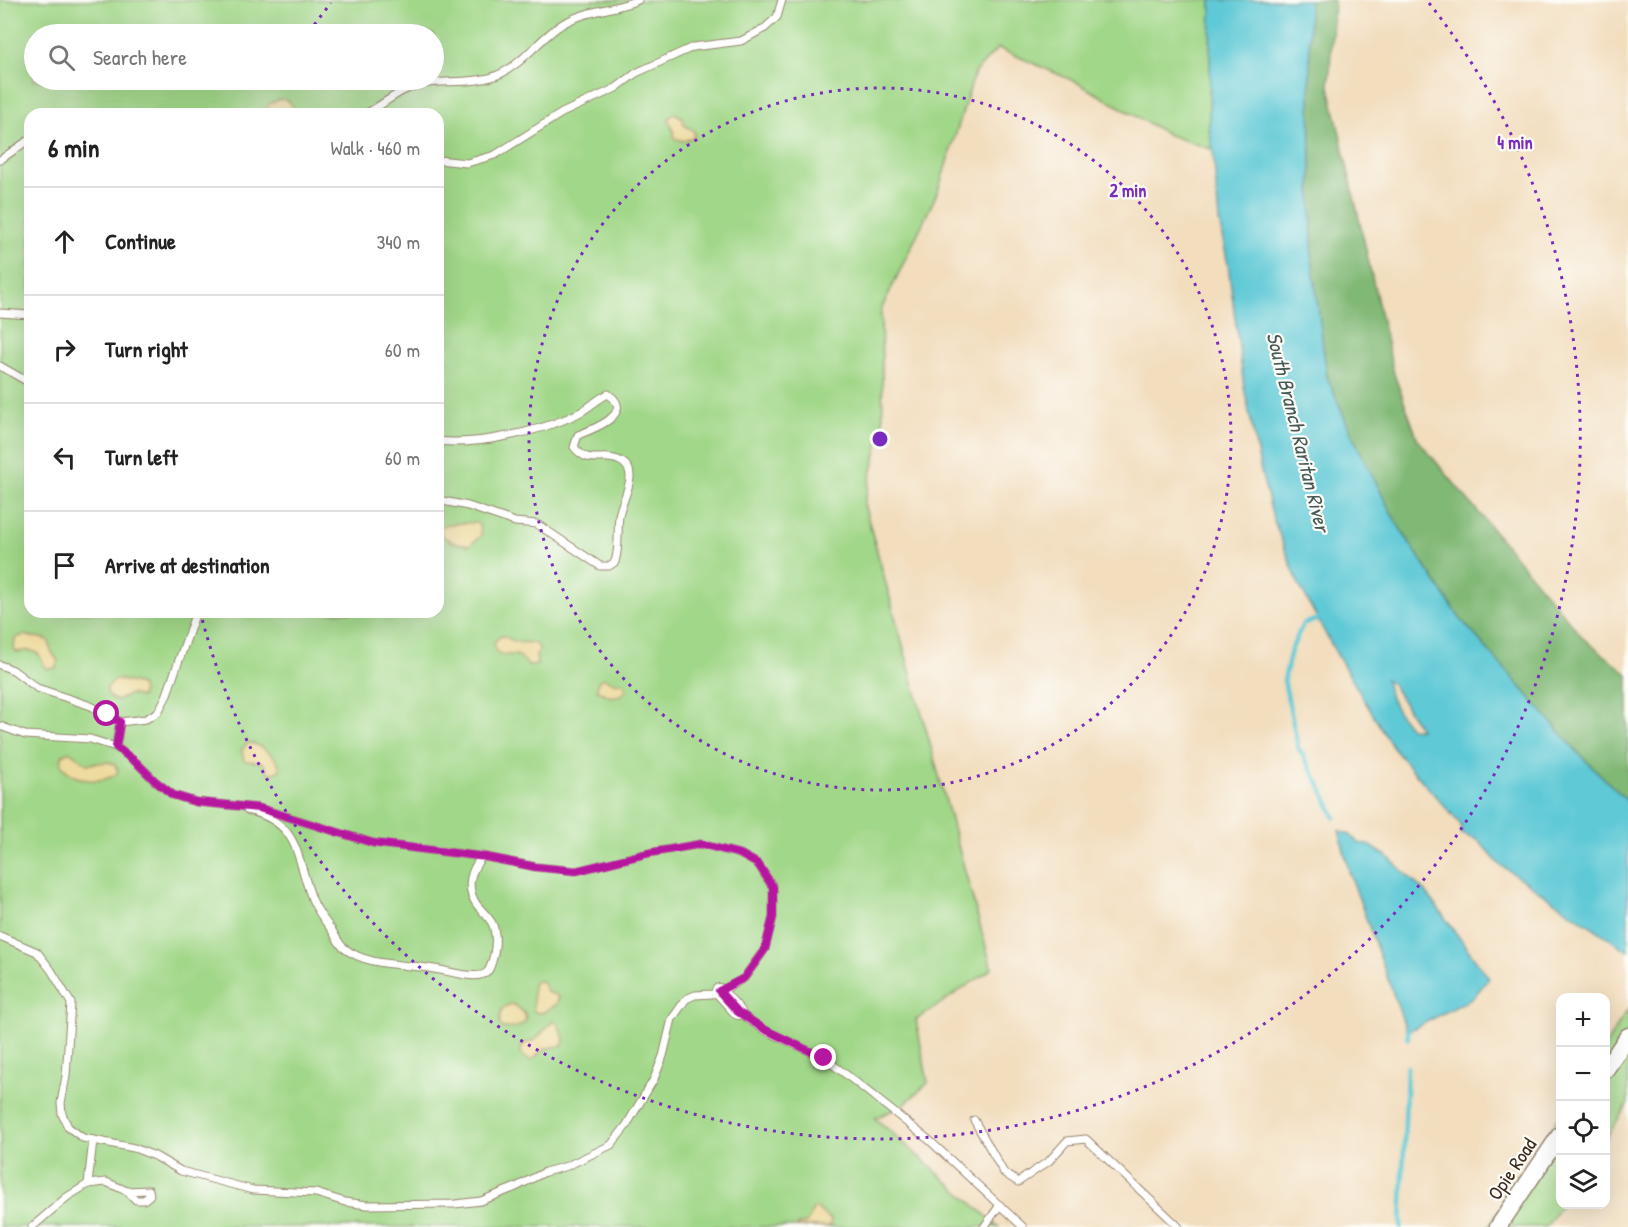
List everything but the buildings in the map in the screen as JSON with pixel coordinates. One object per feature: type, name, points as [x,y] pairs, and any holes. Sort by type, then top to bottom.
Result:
[{"type":"street","points":[[719,991],[738,1012]]},
{"type":"street","points":[[1610,1062],[1628,1036]]},
{"type":"street","name":"Opie Road","points":[[1498,1227],[1556,1142]]},
{"type":"lane","points":[[444,82],[496,76],[534,49],[563,24],[590,13],[638,0]]},
{"type":"lane","points":[[444,161],[467,163],[495,154],[562,113],[616,88],[636,73],[693,47],[741,41],[765,28],[777,16],[782,0]]},
{"type":"lane","points":[[374,108],[403,90]]},
{"type":"lane","points":[[0,160],[24,143]]},
{"type":"lane","points":[[0,314],[24,315]]},
{"type":"lane","points":[[0,366],[24,380]]},
{"type":"lane","points":[[444,442],[470,442],[523,432],[580,413],[608,394],[615,399],[617,406],[615,414],[604,424],[578,435],[573,447],[580,455],[589,459],[610,458],[622,461],[629,469],[630,481],[620,513],[618,552],[615,562],[609,566],[600,566],[586,558],[537,524],[515,522],[468,506],[444,501]]},
{"type":"lane","points":[[0,664],[13,670],[37,688],[91,706],[120,722],[146,719],[158,712],[166,697],[194,618]]},
{"type":"lane","points":[[116,747],[120,722]]},
{"type":"lane","points":[[0,726],[25,735],[90,739],[116,747],[173,795],[196,802],[259,808],[373,843],[483,856],[536,867],[576,871],[649,853],[701,844],[740,854],[758,864],[773,887],[773,917],[765,949],[744,978],[719,991],[686,999],[672,1018],[663,1056],[654,1079],[626,1126],[611,1145],[567,1166],[545,1172],[481,1201],[455,1204],[367,1205],[345,1202],[316,1193],[253,1190],[181,1171],[134,1148],[83,1138],[68,1127],[62,1114],[61,1103],[66,1076],[71,1003],[37,952],[0,936]]},
{"type":"lane","points":[[218,804],[270,817],[281,824],[290,836],[298,855],[312,900],[343,948],[384,964],[417,965],[481,976],[488,971],[495,944],[494,928],[476,904],[469,882],[472,871],[483,856]]},
{"type":"lane","points":[[738,1012],[764,1029],[824,1058],[929,1140],[1023,1227]]},
{"type":"lane","points":[[974,1120],[1004,1173],[1018,1182],[1049,1161],[1067,1141],[1086,1139],[1179,1227]]},
{"type":"lane","points":[[88,1184],[93,1140]]},
{"type":"lane","points":[[32,1227],[67,1197],[88,1184],[106,1182],[127,1191]]},
{"type":"lane","points":[[984,1227],[1000,1205]]},
{"type":"green space","points":[[0,0],[1211,0],[1209,128],[1213,150],[1169,135],[1076,82],[998,48],[975,72],[938,191],[881,310],[883,425],[864,504],[992,969],[916,1020],[928,1083],[902,1106],[875,1118],[999,1227],[0,1227]]},
{"type":"green space","points":[[1309,0],[1334,0],[1329,86],[1394,374],[1418,440],[1584,639],[1628,674],[1628,802],[1581,756],[1459,617],[1397,524],[1353,437],[1327,377],[1312,260]]},
{"type":"green space","points":[[1628,1009],[1628,1104],[1610,1132],[1610,1047],[1610,1038]]},
{"type":"green space","points":[[1556,1120],[1556,1209],[1558,1209],[1546,1227],[1488,1227]]},
{"type":"sand","points":[[280,99],[289,101],[294,108],[267,108],[269,104]]},
{"type":"sand","points":[[675,113],[683,118],[684,125],[694,131],[694,137],[684,141],[674,138],[674,132],[668,119]]},
{"type":"sand","points":[[475,522],[480,526],[481,536],[470,545],[454,542],[444,536],[444,525]]},
{"type":"sand","points":[[25,635],[49,641],[51,651],[58,661],[56,668],[48,669],[36,652],[28,650],[17,652],[14,649],[15,638]]},
{"type":"sand","points":[[503,636],[516,642],[533,643],[538,646],[540,649],[536,655],[537,665],[528,666],[516,655],[496,652],[494,643]]},
{"type":"sand","points":[[604,678],[612,682],[624,683],[626,689],[622,695],[611,697],[597,690],[598,681]]},
{"type":"sand","points":[[117,679],[141,685],[143,691],[141,697],[130,694],[119,700],[111,698],[107,687]]},
{"type":"sand","points":[[248,743],[268,752],[277,761],[280,770],[272,774],[262,762],[245,761],[242,749]]},
{"type":"sand","points":[[69,751],[87,764],[108,762],[114,764],[118,770],[116,775],[101,780],[87,780],[73,775],[61,765],[62,756]]},
{"type":"sand","points":[[542,981],[548,993],[555,994],[559,998],[556,1005],[542,1013],[534,1012],[533,1009],[533,984]]},
{"type":"sand","points":[[510,1004],[515,1005],[525,1014],[526,1021],[514,1028],[501,1027],[499,1021],[502,1009]]},
{"type":"sand","points":[[553,1021],[557,1023],[564,1038],[563,1045],[545,1049],[533,1059],[528,1060],[521,1053],[522,1045],[536,1039]]},
{"type":"sand","points":[[814,1208],[831,1219],[830,1225],[797,1227],[806,1223]]},
{"type":"water","name":"South Branch Raritan River","points":[[1211,0],[1309,0],[1312,260],[1327,377],[1353,437],[1397,524],[1459,617],[1581,756],[1628,802],[1628,951],[1499,864],[1478,840],[1461,834],[1461,825],[1393,748],[1336,653],[1299,585],[1273,518],[1244,387],[1228,264],[1219,221],[1209,129]],"holes":[[[1386,679],[1393,685],[1420,729],[1410,728],[1398,711],[1391,699]]]},
{"type":"water","points":[[1339,830],[1350,835],[1359,843],[1369,845],[1387,856],[1428,895],[1489,978],[1473,998],[1407,1032],[1349,871]]},
{"type":"waterway","points":[[1322,618],[1303,624],[1291,650],[1284,680],[1298,747],[1321,787],[1335,818]]},
{"type":"waterway","points":[[1408,1027],[1408,1039]]},
{"type":"waterway","points":[[1401,1227],[1407,1067]]},
{"type":"route","points":[[107,714],[120,722],[116,747],[173,795],[196,802],[259,808],[373,843],[576,871],[649,853],[701,844],[740,854],[758,864],[773,887],[773,917],[765,949],[744,978],[719,991],[738,1012],[764,1029],[824,1058]]}]
